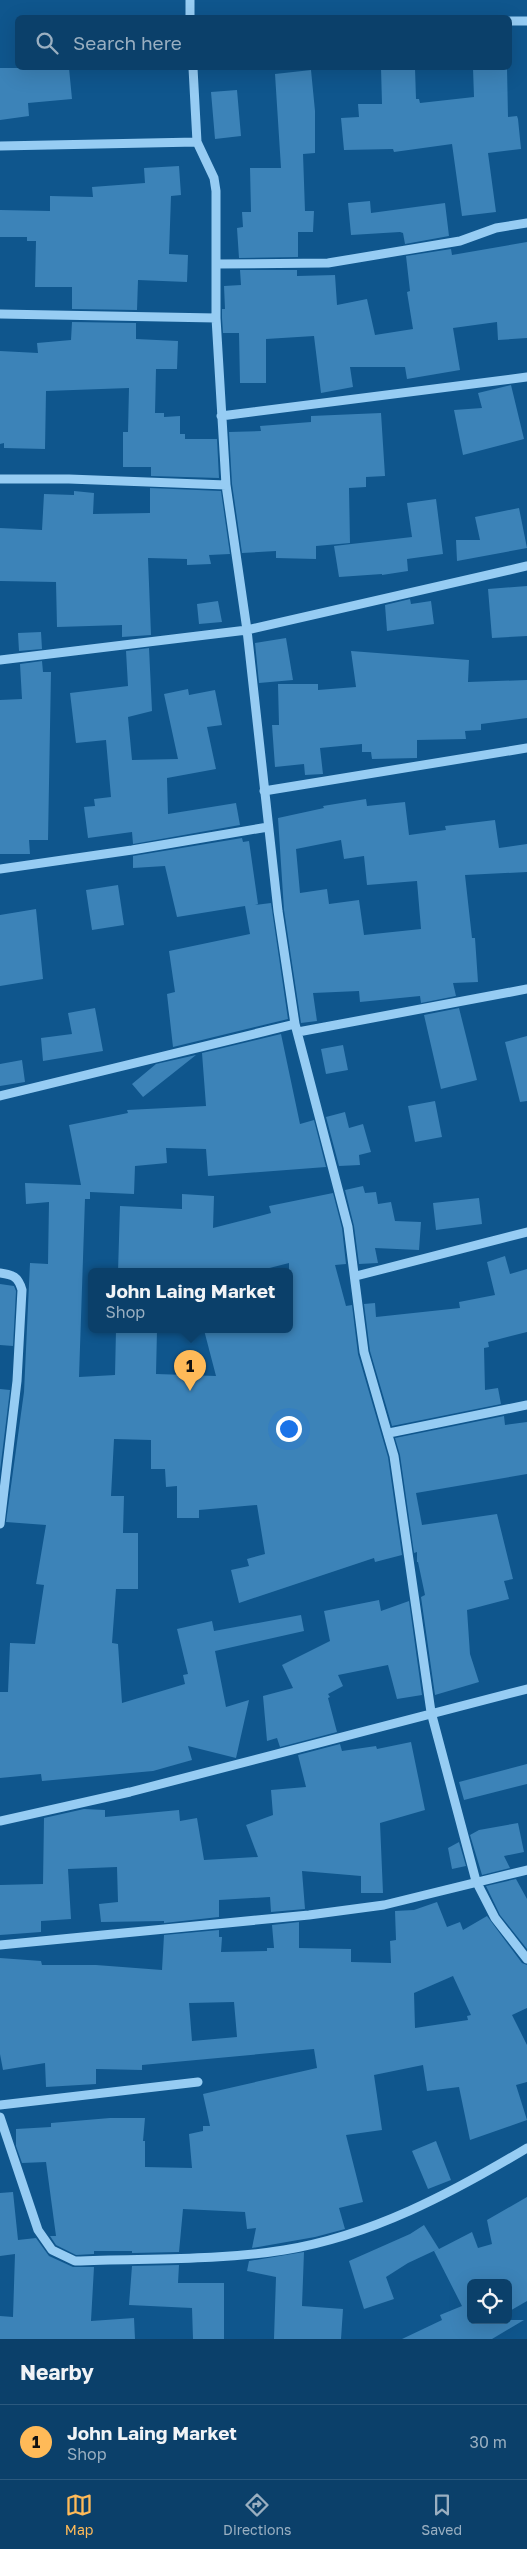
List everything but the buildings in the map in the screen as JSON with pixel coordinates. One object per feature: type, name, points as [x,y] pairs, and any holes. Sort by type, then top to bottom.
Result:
[{"type":"street","points":[[190,0],[190,15]]},
{"type":"street","points":[[512,21],[527,21]]},
{"type":"street","points":[[193,70],[198,142],[214,178],[217,264],[216,318],[226,485],[247,630],[278,911],[297,1028],[348,1228],[356,1276],[364,1352],[389,1434],[432,1712],[476,1881],[496,1918],[527,1959]]},
{"type":"street","points":[[0,146],[198,142]]},
{"type":"street","points":[[217,264],[328,263],[460,241],[496,228],[527,223]]},
{"type":"street","points":[[0,314],[216,318]]},
{"type":"street","points":[[221,416],[527,377]]},
{"type":"street","points":[[0,479],[226,485]]},
{"type":"street","points":[[0,660],[247,630],[527,566]]},
{"type":"street","points":[[264,791],[527,748]]},
{"type":"street","points":[[0,869],[132,850],[268,827]]},
{"type":"street","points":[[0,1096],[297,1028],[527,988]]},
{"type":"street","points":[[356,1276],[527,1232]]},
{"type":"street","points":[[0,1273],[14,1275],[19,1280],[22,1290],[18,1381],[0,1524]]},
{"type":"street","points":[[389,1434],[527,1405]]},
{"type":"street","points":[[0,1821],[130,1792],[432,1712],[527,1689]]},
{"type":"street","points":[[0,1945],[308,1915],[384,1904],[527,1870]]},
{"type":"street","points":[[0,2105],[198,2082]]},
{"type":"street","points":[[0,2117],[38,2230],[52,2250],[75,2261],[237,2254],[284,2250],[342,2237],[404,2213],[467,2184],[527,2148]]},
{"type":"place","name":"John Laing Market","points":[[190,1391]]}]
